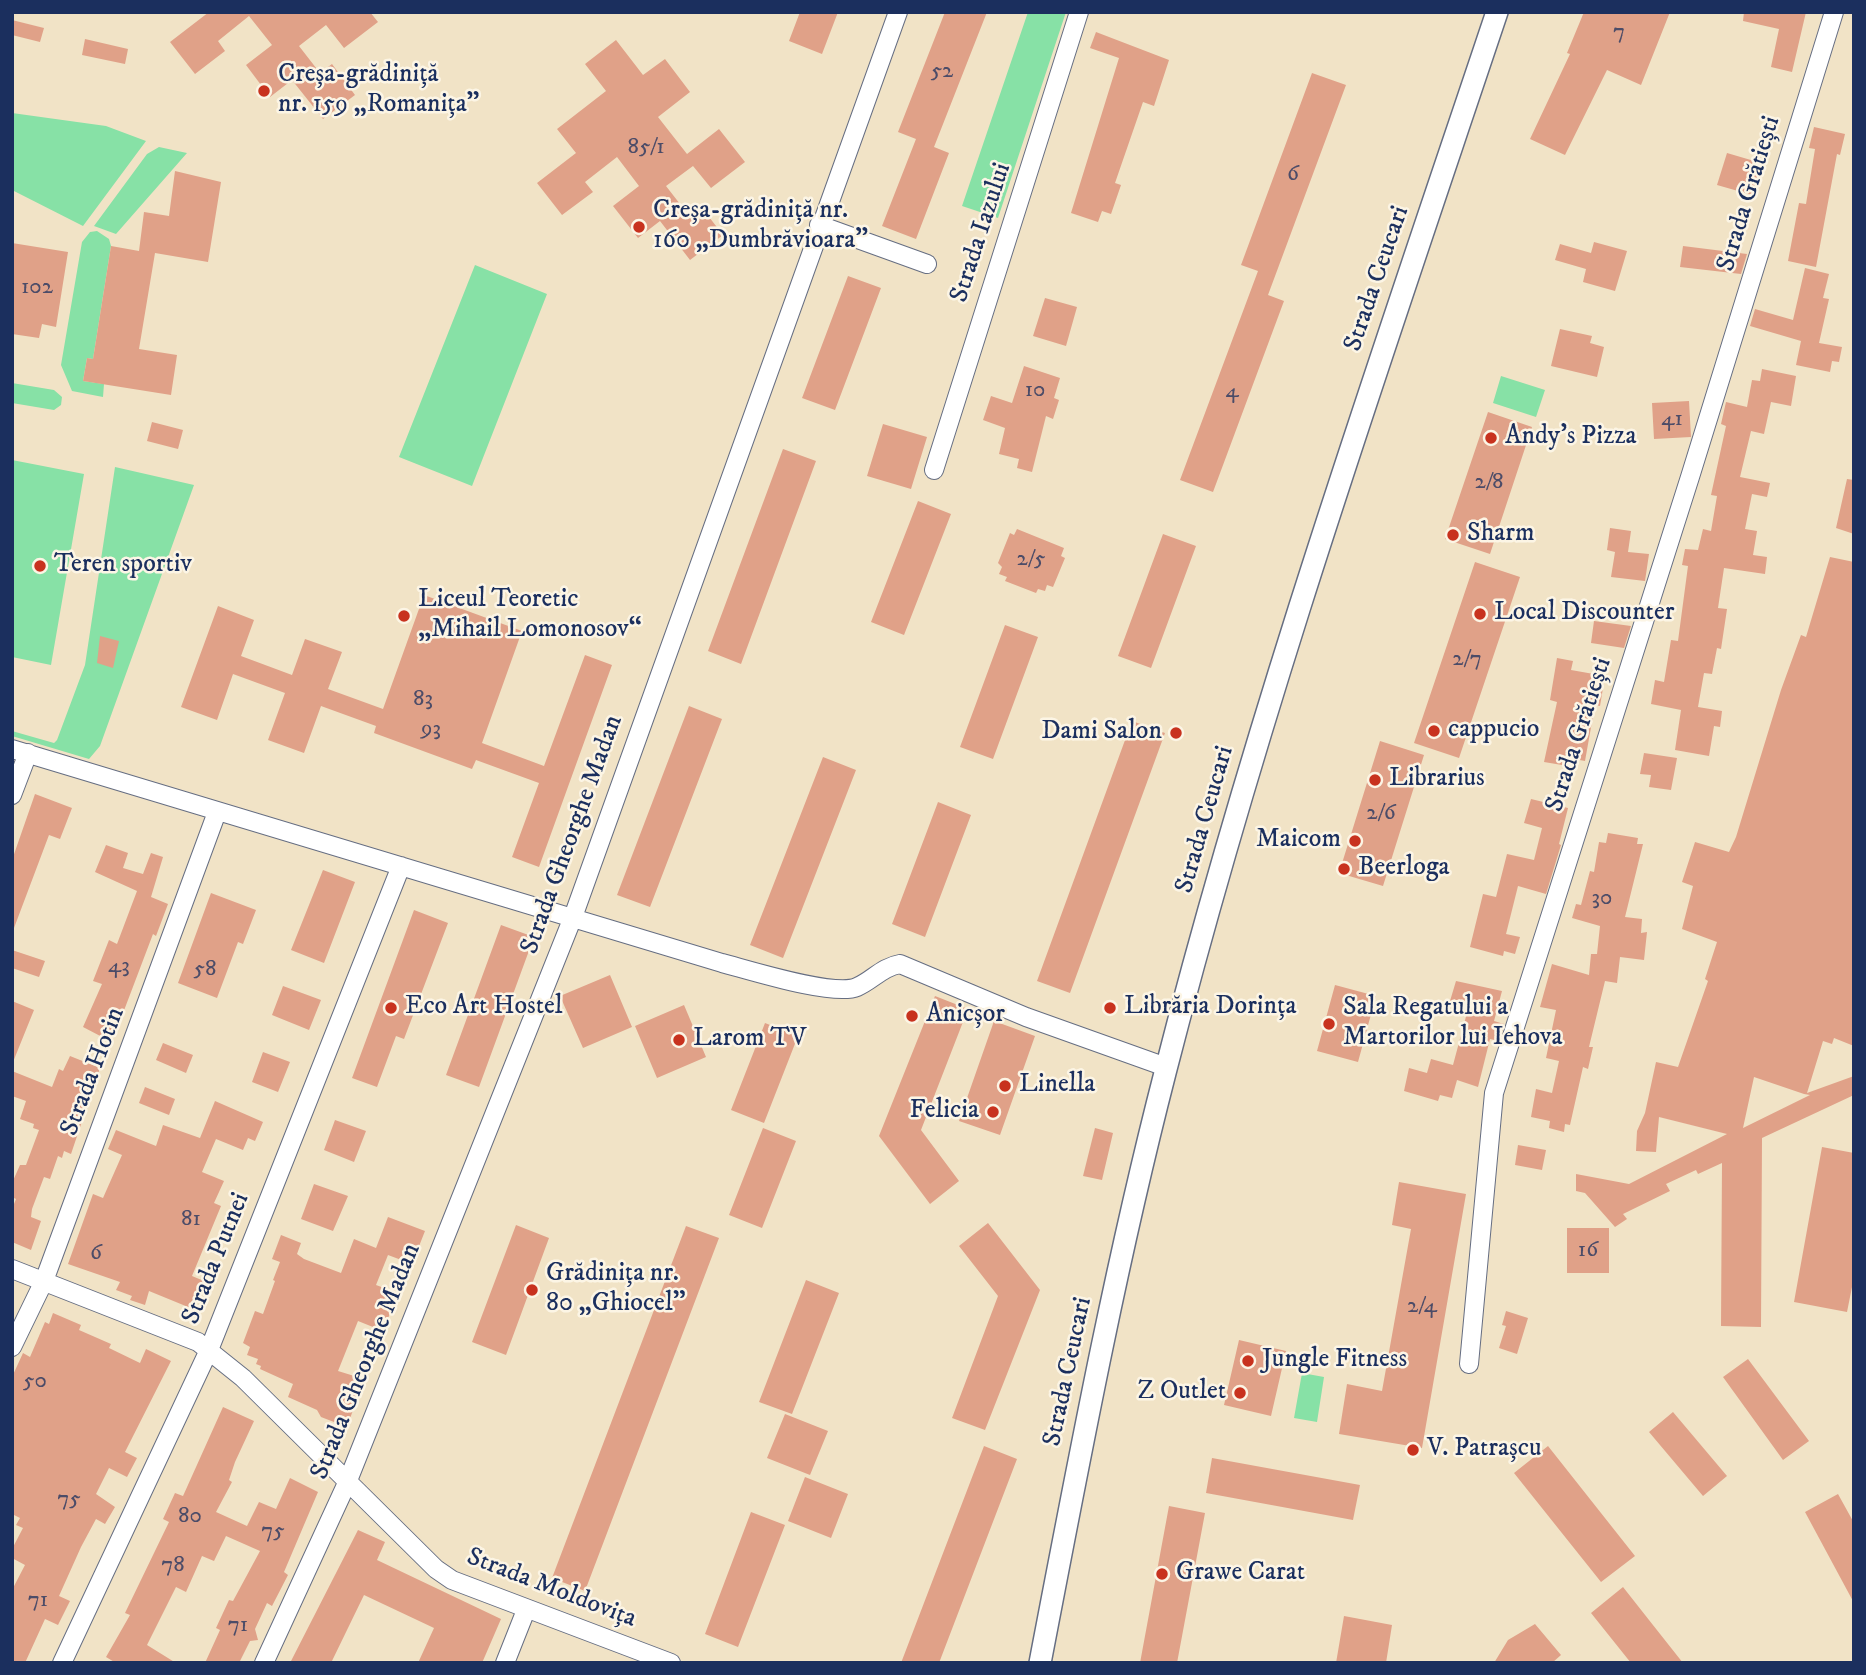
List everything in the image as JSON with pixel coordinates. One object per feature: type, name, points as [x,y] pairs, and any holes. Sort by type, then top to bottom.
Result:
[{"type":"street","name":"Strada Gheorghe Madan","points":[[264,1663],[348,1483],[573,917],[819,225],[898,12]]},
{"type":"street","name":"Strada Iazului","points":[[934,470],[1079,12]]},
{"type":"street","name":"Strada Ceucari","points":[[1040,1663],[1082,1443],[1141,1167],[1166,1067],[1294,619],[1497,12]]},
{"type":"street","name":"Strada Grătiești","points":[[1469,1364],[1494,1093],[1686,490],[1834,12]]},
{"type":"street","points":[[819,225],[927,264]]},
{"type":"street","points":[[12,795],[20,751],[722,963],[831,990],[856,988],[890,966],[900,964],[1026,1017],[1166,1067]]},
{"type":"street","name":"Strada Hotin","points":[[12,1348],[44,1281],[217,812]]},
{"type":"street","name":"Strada Putnei","points":[[62,1663],[209,1350],[401,866]]},
{"type":"street","name":"Strada Moldovița","points":[[12,1269],[198,1342],[243,1378],[436,1569],[467,1588],[671,1663]]},
{"type":"street","points":[[505,1663],[526,1610]]},
{"type":"green space","points":[[1028,12],[1066,12],[998,218],[962,206]]},
{"type":"green space","points":[[12,113],[106,126],[146,141],[83,226],[12,190]]},
{"type":"green space","points":[[159,147],[187,153],[116,234],[94,226],[147,154]]},
{"type":"green space","points":[[97,231],[109,239],[111,246],[93,359],[87,358],[83,381],[104,384],[103,397],[72,391],[61,365],[82,242],[90,232]]},
{"type":"green space","points":[[475,265],[547,294],[472,486],[399,457]]},
{"type":"green space","points":[[1501,376],[1545,390],[1536,417],[1493,403]]},
{"type":"green space","points":[[12,383],[54,390],[62,397],[61,405],[54,410],[12,403]]},
{"type":"green space","name":"Teren sportiv","points":[[12,460],[84,474],[51,665],[12,657]]},
{"type":"green space","points":[[115,467],[194,485],[100,746],[89,759],[12,736],[12,731],[54,743],[57,740],[85,665]]},
{"type":"green space","points":[[1302,1373],[1324,1377],[1317,1422],[1294,1418]]},
{"type":"building","points":[[209,12],[370,12],[378,22],[344,48],[326,25],[299,46],[320,73],[332,64],[355,95],[323,119],[292,80],[270,97],[246,65],[272,45],[249,16],[218,41],[225,51],[195,74],[170,42]]},
{"type":"building","points":[[800,12],[838,12],[822,54],[789,41]]},
{"type":"building","points":[[945,12],[987,12],[934,147],[949,153],[916,239],[882,226],[916,139],[898,132]]},
{"type":"building","points":[[1584,12],[1670,12],[1641,85],[1607,70],[1565,155],[1530,139],[1570,54],[1567,53]]},
{"type":"building","points":[[1744,12],[1806,12],[1792,72],[1771,67],[1779,29],[1743,21]]},
{"type":"building","points":[[12,20],[44,28],[40,42],[12,35]]},
{"type":"building","points":[[1096,32],[1169,60],[1154,106],[1143,102],[1115,183],[1121,185],[1111,214],[1102,211],[1098,222],[1071,213],[1119,58],[1090,48]]},
{"type":"building","points":[[85,39],[128,49],[125,64],[82,55]]},
{"type":"building","points":[[616,40],[643,75],[665,59],[690,92],[658,117],[687,154],[719,129],[745,162],[711,188],[693,166],[666,186],[687,213],[699,204],[723,235],[690,260],[660,221],[638,238],[613,206],[639,186],[617,157],[585,182],[593,192],[562,215],[537,183],[576,153],[557,129],[606,91],[585,64]]},
{"type":"building","points":[[1312,73],[1346,85],[1268,295],[1284,301],[1213,492],[1180,480],[1258,271],[1241,265]]},
{"type":"building","points":[[1814,127],[1845,134],[1840,155],[1837,154],[1816,267],[1788,261],[1799,203],[1806,204],[1815,149],[1809,148]]},
{"type":"building","points":[[1727,153],[1761,163],[1752,195],[1717,185]]},
{"type":"building","points":[[175,171],[221,182],[208,262],[155,253],[139,349],[177,355],[171,395],[83,381],[87,358],[93,359],[111,246],[139,251],[144,212],[169,216]]},
{"type":"building","points":[[1594,242],[1627,251],[1615,291],[1583,282],[1586,269],[1555,260],[1560,244],[1591,253]]},
{"type":"building","points":[[12,243],[68,252],[56,327],[42,324],[39,338],[12,334]]},
{"type":"building","points":[[1683,246],[1747,254],[1741,274],[1680,267]]},
{"type":"building","points":[[1805,268],[1829,274],[1823,298],[1829,299],[1819,343],[1842,347],[1839,362],[1832,361],[1830,372],[1796,365],[1801,341],[1750,326],[1755,309],[1793,320]]},
{"type":"building","points":[[848,276],[881,288],[835,410],[802,398]]},
{"type":"building","points":[[1045,298],[1077,307],[1066,346],[1033,336]]},
{"type":"building","points":[[1560,329],[1592,336],[1590,343],[1604,347],[1597,377],[1551,366]]},
{"type":"building","points":[[1024,366],[1060,378],[1054,398],[1059,400],[1053,419],[1046,416],[1032,472],[1017,468],[1019,459],[999,454],[1005,428],[983,420],[991,396],[1012,403]]},
{"type":"building","points":[[1762,369],[1796,376],[1791,406],[1771,402],[1764,434],[1751,431],[1740,477],[1770,483],[1767,497],[1752,494],[1745,529],[1757,531],[1753,555],[1767,557],[1765,574],[1724,568],[1718,608],[1727,609],[1721,649],[1717,648],[1712,674],[1704,673],[1698,707],[1722,711],[1720,727],[1714,726],[1709,756],[1675,750],[1681,710],[1651,704],[1655,680],[1664,682],[1671,640],[1678,641],[1688,566],[1682,565],[1685,549],[1698,550],[1703,529],[1711,531],[1717,496],[1711,495],[1726,426],[1721,424],[1726,402],[1747,407],[1752,380],[1760,381]]},
{"type":"building","points":[[1689,401],[1691,437],[1654,439],[1652,403]]},
{"type":"building","points":[[1488,412],[1532,427],[1490,554],[1445,539]]},
{"type":"building","points":[[152,422],[183,430],[178,449],[147,441]]},
{"type":"building","points":[[883,424],[927,437],[911,489],[867,476]]},
{"type":"building","points":[[783,449],[816,461],[741,664],[708,651]]},
{"type":"building","points":[[1847,479],[1854,480],[1854,534],[1836,528]]},
{"type":"building","points":[[918,501],[951,514],[904,635],[871,622]]},
{"type":"building","points":[[1610,528],[1631,531],[1628,552],[1649,554],[1645,581],[1611,577],[1615,552],[1607,550]]},
{"type":"building","points":[[1017,529],[1064,548],[1061,556],[1065,558],[1053,587],[1047,585],[1045,591],[1038,589],[1036,593],[1005,581],[1007,577],[999,574],[1002,567],[998,563],[1010,533],[1014,535]]},
{"type":"building","points":[[1163,534],[1196,546],[1151,668],[1118,656]]},
{"type":"building","points":[[1830,557],[1854,562],[1854,1046],[1834,1038],[1832,1044],[1823,1041],[1807,1093],[1854,1076],[1854,1095],[1762,1138],[1761,1327],[1721,1326],[1722,1163],[1698,1174],[1696,1170],[1666,1184],[1670,1191],[1623,1214],[1627,1219],[1615,1227],[1585,1193],[1576,1191],[1576,1174],[1629,1184],[1727,1134],[1659,1117],[1656,1152],[1636,1151],[1637,1131],[1645,1113],[1656,1062],[1678,1067],[1708,981],[1705,979],[1717,942],[1682,929],[1693,886],[1682,882],[1695,842],[1729,852],[1781,690],[1801,635],[1806,637]],"holes":[[[1754,1077],[1810,1095],[1743,1128]]]},
{"type":"building","points":[[1475,562],[1520,577],[1459,758],[1414,743]]},
{"type":"building","points":[[424,595],[522,631],[482,743],[544,766],[585,655],[612,665],[539,867],[512,857],[539,783],[476,760],[472,769],[374,733],[376,726],[321,706],[304,753],[268,740],[285,693],[233,674],[217,720],[181,707],[218,606],[254,620],[241,656],[292,675],[305,639],[342,652],[328,689],[383,709]]},
{"type":"building","points":[[1594,621],[1631,626],[1624,648],[1591,643]]},
{"type":"building","points":[[1005,625],[1038,637],[993,759],[960,747]]},
{"type":"building","points":[[100,636],[119,641],[113,668],[97,663]]},
{"type":"building","points":[[1557,658],[1573,661],[1571,670],[1605,676],[1600,706],[1595,705],[1585,761],[1563,757],[1562,765],[1544,762],[1557,702],[1550,700]]},
{"type":"building","points":[[689,706],[722,719],[650,907],[617,895]]},
{"type":"building","points":[[1132,721],[1165,733],[1070,993],[1037,981]]},
{"type":"building","points":[[1380,741],[1424,755],[1383,886],[1339,873]]},
{"type":"building","points":[[1644,753],[1677,758],[1671,790],[1649,787],[1651,775],[1640,774]]},
{"type":"building","points":[[823,757],[856,770],[783,958],[750,945]]},
{"type":"building","points":[[35,794],[72,808],[60,839],[49,835],[14,928],[12,860]]},
{"type":"building","points":[[1531,799],[1568,808],[1559,844],[1561,845],[1546,894],[1518,886],[1506,934],[1520,937],[1515,954],[1504,951],[1503,956],[1470,947],[1483,894],[1496,897],[1507,854],[1534,860],[1542,828],[1524,823]]},
{"type":"building","points":[[938,802],[971,815],[925,937],[892,924]]},
{"type":"building","points":[[1608,833],[1638,838],[1637,844],[1643,844],[1625,917],[1642,919],[1641,933],[1647,932],[1644,960],[1620,957],[1617,983],[1605,981],[1589,1047],[1593,1047],[1588,1069],[1583,1067],[1570,1125],[1565,1124],[1564,1132],[1549,1128],[1550,1121],[1531,1117],[1536,1089],[1552,1093],[1559,1061],[1546,1058],[1556,1010],[1540,1007],[1552,964],[1589,975],[1591,954],[1597,954],[1600,926],[1572,918],[1576,904],[1581,905],[1590,871],[1594,872],[1599,842],[1606,843]]},
{"type":"building","points":[[106,845],[128,853],[123,868],[143,874],[151,853],[163,857],[151,897],[168,904],[156,936],[153,934],[120,1021],[114,1033],[109,1031],[106,1039],[83,1027],[102,984],[93,981],[109,940],[117,944],[137,891],[95,872]]},
{"type":"building","points":[[323,870],[355,882],[324,963],[291,950]]},
{"type":"building","points":[[211,893],[256,910],[243,944],[238,942],[217,998],[178,983]]},
{"type":"building","points":[[414,910],[448,923],[404,1039],[396,1036],[377,1087],[352,1078]]},
{"type":"building","points":[[501,925],[534,937],[479,1087],[446,1075]]},
{"type":"building","points":[[12,950],[45,961],[39,977],[12,968]]},
{"type":"building","points":[[610,975],[632,1027],[583,1048],[560,996]]},
{"type":"building","points":[[1456,981],[1502,991],[1494,1021],[1504,1024],[1499,1041],[1490,1039],[1478,1087],[1457,1080],[1452,1098],[1440,1095],[1438,1101],[1404,1091],[1409,1068],[1427,1073],[1431,1059],[1453,1065],[1468,1009],[1450,1001]]},
{"type":"building","points":[[1335,985],[1376,996],[1358,1062],[1317,1051]]},
{"type":"building","points":[[283,986],[321,1000],[309,1030],[272,1015]]},
{"type":"building","points":[[935,996],[968,1009],[921,1130],[959,1181],[930,1204],[879,1136]]},
{"type":"building","points":[[12,1001],[34,1010],[13,1062],[12,1062]]},
{"type":"building","points":[[684,1005],[706,1057],[657,1078],[635,1026]]},
{"type":"building","points":[[994,1021],[1035,1036],[1000,1135],[959,1121]]},
{"type":"building","points":[[765,1023],[798,1036],[764,1123],[731,1110]]},
{"type":"building","points":[[163,1043],[193,1055],[186,1073],[156,1060]]},
{"type":"building","points":[[263,1052],[290,1062],[278,1092],[252,1082]]},
{"type":"building","points":[[70,1056],[100,1068],[71,1154],[64,1151],[62,1158],[58,1156],[50,1179],[44,1177],[32,1209],[31,1217],[41,1221],[31,1250],[12,1242],[12,1209],[16,1199],[12,1197],[12,1183],[20,1165],[26,1165],[39,1130],[33,1128],[34,1124],[20,1119],[26,1101],[12,1096],[12,1071],[52,1087],[59,1069],[63,1071]]},
{"type":"building","points":[[145,1087],[175,1099],[169,1115],[139,1103]]},
{"type":"building","points":[[215,1101],[263,1122],[255,1141],[248,1138],[243,1150],[216,1139],[202,1172],[224,1181],[214,1203],[221,1206],[192,1276],[204,1281],[193,1309],[149,1291],[145,1305],[130,1300],[132,1296],[116,1290],[120,1282],[68,1264],[93,1194],[103,1198],[122,1155],[108,1149],[116,1130],[156,1146],[163,1125],[200,1138]]},
{"type":"building","points":[[335,1120],[366,1131],[354,1162],[324,1150]]},
{"type":"building","points":[[763,1128],[796,1141],[762,1228],[729,1215]]},
{"type":"building","points":[[1095,1128],[1113,1133],[1102,1180],[1083,1176]]},
{"type":"building","points":[[1518,1145],[1546,1150],[1542,1170],[1515,1165]]},
{"type":"building","points":[[1822,1147],[1854,1153],[1854,1277],[1847,1312],[1794,1302]]},
{"type":"building","points":[[1399,1182],[1466,1194],[1422,1448],[1339,1434],[1347,1384],[1382,1391],[1411,1229],[1392,1225]]},
{"type":"building","points":[[314,1184],[348,1196],[333,1231],[301,1219]]},
{"type":"building","points":[[388,1217],[425,1231],[412,1264],[388,1255],[376,1285],[398,1293],[383,1331],[358,1321],[338,1371],[364,1379],[347,1427],[321,1417],[317,1410],[288,1397],[293,1384],[260,1369],[261,1366],[256,1364],[258,1359],[247,1355],[250,1347],[243,1343],[255,1311],[263,1314],[275,1281],[273,1280],[280,1262],[272,1259],[281,1235],[301,1243],[297,1254],[304,1259],[341,1273],[354,1239],[376,1248]]},
{"type":"building","points":[[988,1223],[1040,1290],[985,1430],[952,1418],[998,1296],[959,1246]]},
{"type":"building","points":[[516,1225],[549,1238],[506,1355],[472,1342]]},
{"type":"building","points":[[686,1226],[719,1238],[585,1591],[552,1578]]},
{"type":"building","points":[[1567,1228],[1609,1228],[1609,1273],[1567,1273]]},
{"type":"building","points":[[806,1280],[839,1293],[792,1414],[759,1402]]},
{"type":"building","points":[[1506,1311],[1528,1318],[1517,1354],[1499,1348],[1506,1326],[1502,1325]]},
{"type":"building","points":[[53,1313],[81,1325],[79,1330],[111,1344],[109,1348],[140,1363],[146,1349],[171,1361],[125,1452],[137,1458],[127,1477],[109,1468],[96,1494],[115,1507],[105,1524],[96,1519],[81,1547],[59,1596],[70,1601],[58,1625],[45,1619],[25,1663],[12,1663],[12,1590],[25,1565],[12,1558],[12,1549],[23,1528],[16,1525],[20,1518],[12,1514],[12,1377],[23,1353],[30,1357],[45,1322],[49,1324]]},
{"type":"building","points":[[1239,1340],[1286,1351],[1271,1416],[1224,1405]]},
{"type":"building","points":[[1748,1359],[1809,1441],[1783,1460],[1723,1377]]},
{"type":"building","points":[[223,1407],[254,1421],[235,1462],[229,1480],[232,1482],[216,1512],[247,1526],[259,1502],[276,1509],[290,1478],[318,1492],[284,1572],[288,1575],[272,1606],[267,1603],[255,1629],[258,1640],[250,1641],[239,1663],[205,1663],[220,1630],[216,1628],[229,1600],[233,1601],[260,1551],[226,1536],[214,1561],[202,1556],[186,1592],[176,1587],[147,1645],[176,1663],[116,1663],[106,1657],[130,1615],[125,1613],[169,1522],[163,1519],[175,1493],[183,1496]]},
{"type":"building","points":[[1673,1412],[1727,1476],[1703,1496],[1649,1432]]},
{"type":"building","points":[[785,1414],[828,1431],[810,1475],[767,1458]]},
{"type":"building","points":[[984,1446],[1017,1459],[939,1663],[901,1663]]},
{"type":"building","points":[[1548,1446],[1635,1556],[1601,1582],[1514,1473]]},
{"type":"building","points":[[1212,1458],[1360,1485],[1353,1520],[1206,1493]]},
{"type":"building","points":[[805,1477],[848,1494],[831,1538],[788,1521]]},
{"type":"building","points":[[1838,1494],[1854,1523],[1854,1603],[1805,1512]]},
{"type":"building","points":[[1169,1506],[1205,1513],[1177,1663],[1140,1663]]},
{"type":"building","points":[[751,1512],[785,1525],[738,1647],[705,1634]]},
{"type":"building","points":[[358,1530],[385,1542],[377,1560],[501,1619],[482,1663],[418,1663],[434,1628],[364,1595],[331,1663],[290,1663]]},
{"type":"building","points":[[1623,1587],[1683,1663],[1631,1663],[1591,1613]]},
{"type":"building","points":[[1344,1616],[1392,1625],[1386,1663],[1336,1663]]},
{"type":"building","points":[[1535,1624],[1561,1655],[1552,1663],[1494,1663],[1508,1640]]},
{"type":"place","name":"Creșa-grădiniță nr. 159 „Romanița”","points":[[264,91]]},
{"type":"place","name":"Creșa-grădiniță nr. 160 „Dumbrăvioara”","points":[[639,227]]},
{"type":"place","name":"Andy's Pizza","points":[[1491,438]]},
{"type":"place","name":"Sharm","points":[[1453,535]]},
{"type":"place","name":"Teren sportiv","points":[[40,566]]},
{"type":"place","name":"Local Discounter","points":[[1480,614]]},
{"type":"place","name":"Liceul Teoretic „Mihail Lomonosov“","points":[[404,616]]},
{"type":"place","name":"cappucio","points":[[1434,731]]},
{"type":"place","name":"Dami Salon","points":[[1176,733]]},
{"type":"place","name":"Librarius","points":[[1375,780]]},
{"type":"place","name":"Maicom","points":[[1355,841]]},
{"type":"place","name":"Beerloga","points":[[1344,869]]},
{"type":"place","name":"Eco Art Hostel","points":[[391,1008]]},
{"type":"place","name":"Librăria Dorința","points":[[1110,1008]]},
{"type":"place","name":"Anicșor","points":[[912,1016]]},
{"type":"place","name":"Sala Regatului a Martorilor lui Iehova","points":[[1329,1024]]},
{"type":"place","name":"Larom TV","points":[[679,1040]]},
{"type":"place","name":"Linella","points":[[1005,1086]]},
{"type":"place","name":"Felicia","points":[[993,1112]]},
{"type":"place","name":"Grădinița nr. 80 „Ghiocel”","points":[[532,1290]]},
{"type":"place","name":"Jungle Fitness","points":[[1248,1361]]},
{"type":"place","name":"Z Outlet","points":[[1240,1393]]},
{"type":"place","name":"V. Patrașcu","points":[[1413,1450]]},
{"type":"place","name":"Grawe Carat","points":[[1162,1574]]}]
